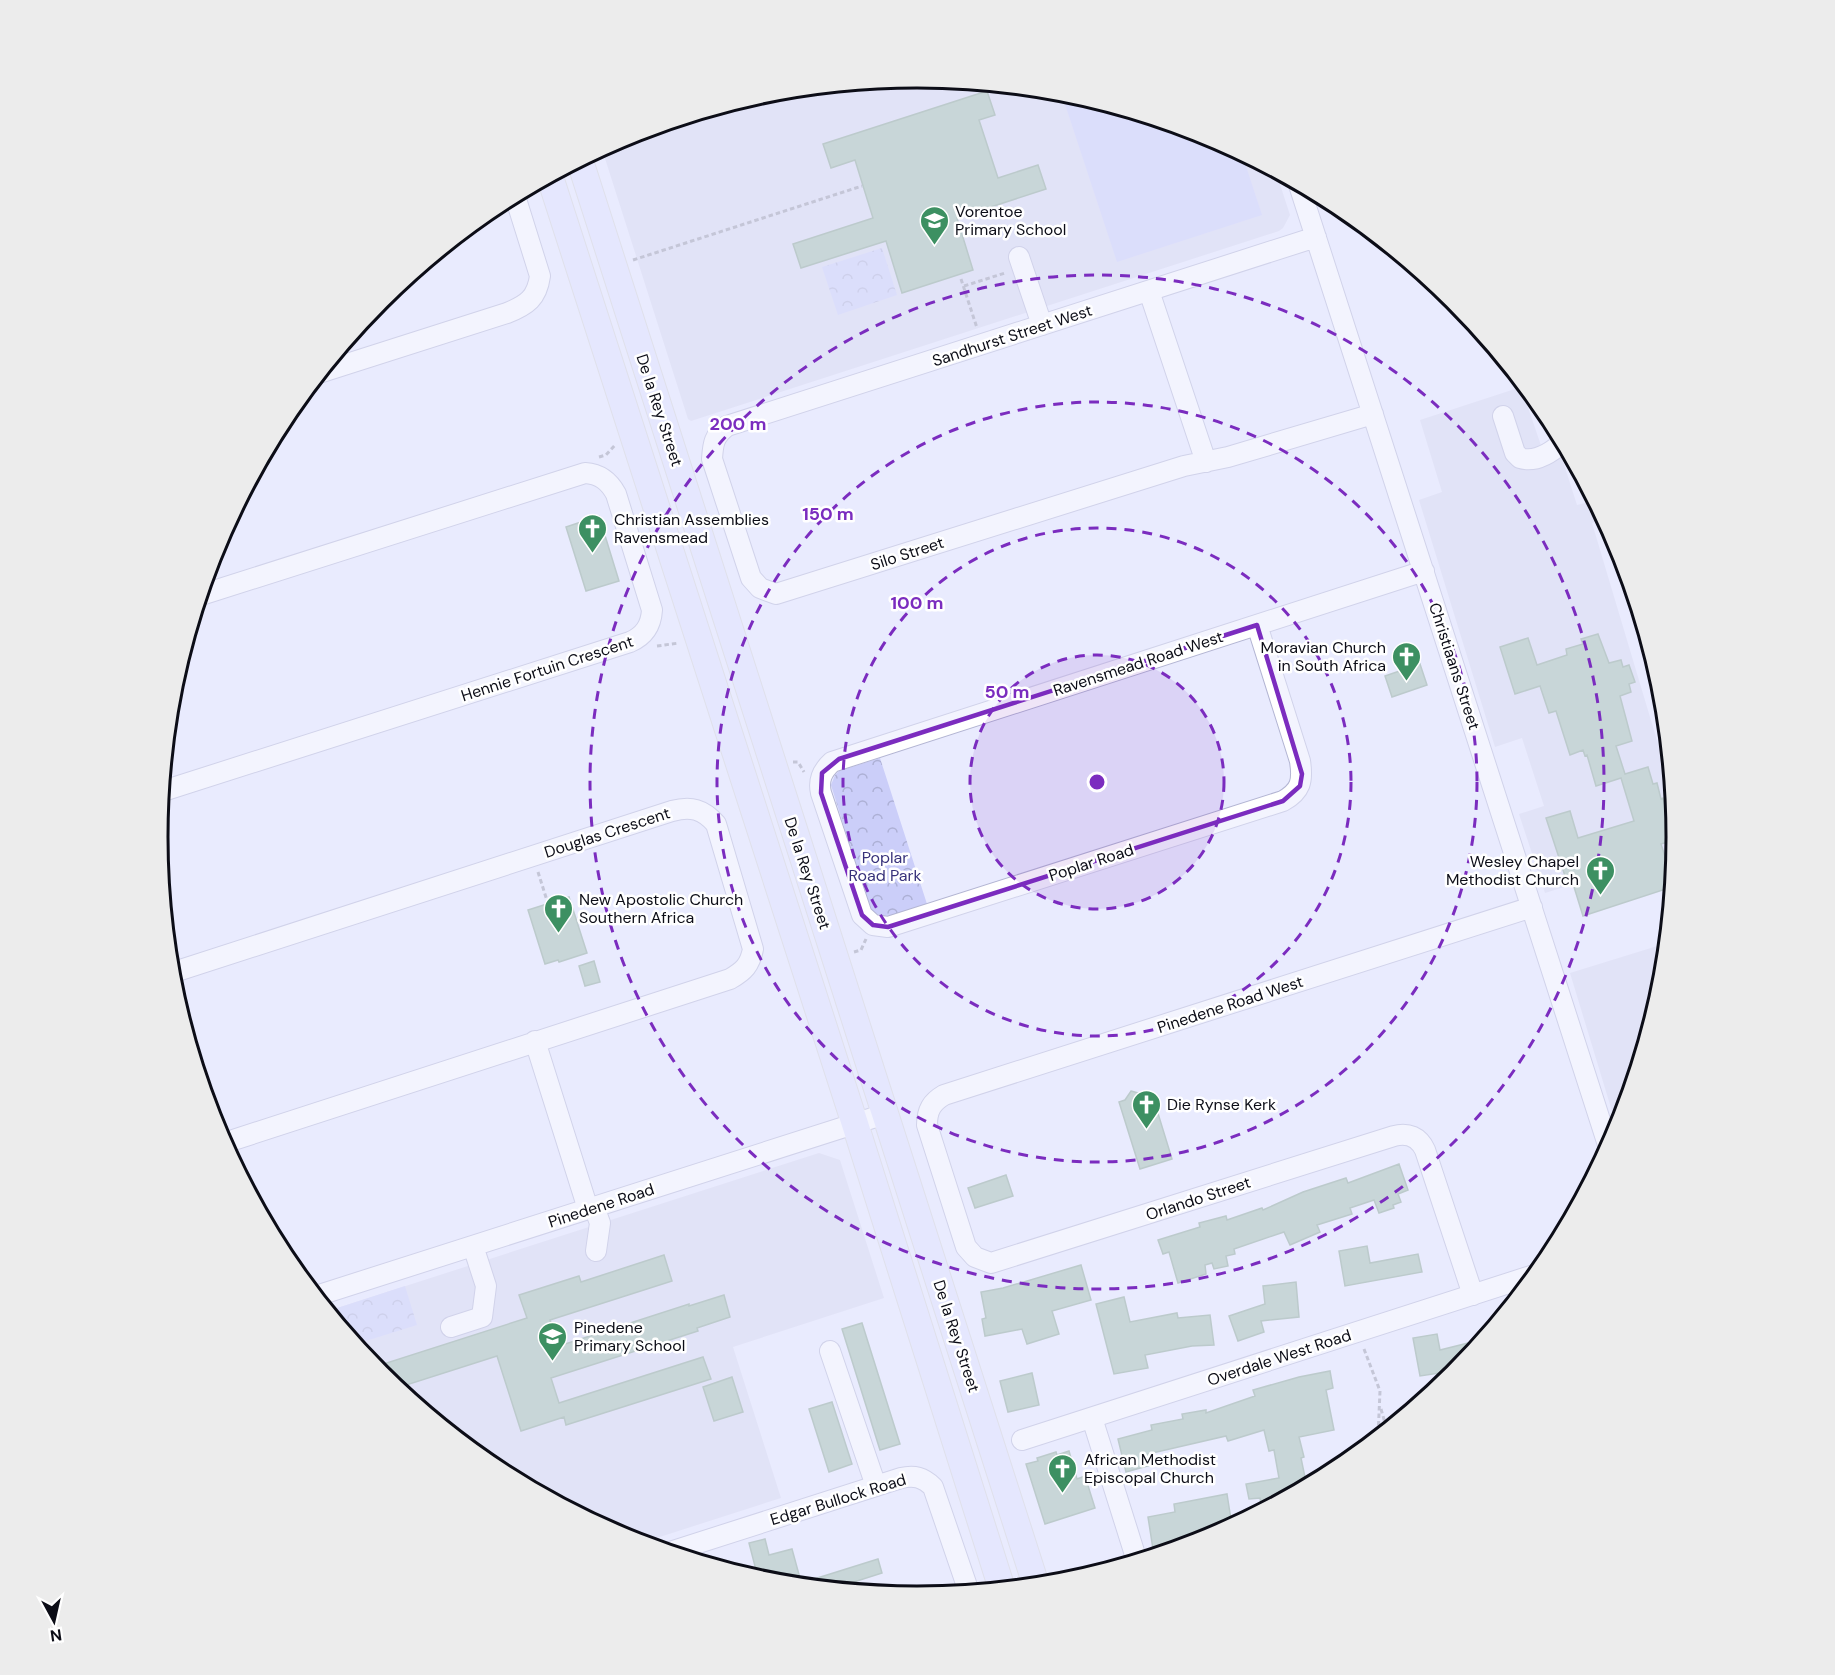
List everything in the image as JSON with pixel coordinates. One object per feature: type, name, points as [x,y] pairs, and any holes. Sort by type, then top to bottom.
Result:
[{"type":"main road","name":"De la Rey Street","points":[[582,168],[1033,1577]]},
{"type":"main road","name":"De la Rey Street","points":[[552,184],[1000,1582]]},
{"type":"street","name":"Christiaans Street","points":[[1307,198],[1316,237],[1605,1134]]},
{"type":"street","points":[[334,368],[522,308],[531,301],[538,290],[540,276],[518,205]]},
{"type":"street","name":"Sandhurst Street West","points":[[713,441],[717,433],[727,426],[1316,237]]},
{"type":"street","points":[[1021,262],[1042,325]]},
{"type":"street","points":[[1149,291],[1206,462]]},
{"type":"street","name":"Silo Street","points":[[713,441],[712,459],[751,578],[760,588],[777,594],[1184,466],[1228,458],[1373,414]]},
{"type":"street","points":[[1503,416],[1515,453],[1520,459],[1530,460],[1550,453],[1556,448]]},
{"type":"street","name":"Hennie Fortuin Crescent","points":[[170,789],[630,642],[646,631],[650,625],[652,610],[616,494],[606,480],[585,473],[210,592]]},
{"type":"street","name":"Ravensmead Road West","points":[[822,773],[826,767],[839,759],[1424,571]]},
{"type":"street","name":"Poplar Road","points":[[822,773],[819,786],[862,915],[873,925],[888,927],[1283,801],[1294,794],[1300,786],[1302,774],[1300,761],[1257,625]]},
{"type":"street","name":"Douglas Crescent","points":[[181,970],[672,811],[684,808],[698,809],[716,824],[753,949],[751,962],[742,972],[730,979],[233,1140]]},
{"type":"street","name":"Pinedene Road West","points":[[931,1106],[944,1095],[1532,907]]},
{"type":"street","points":[[535,1041],[591,1208],[600,1223],[596,1251]]},
{"type":"street","name":"Orlando Street","points":[[931,1106],[927,1125],[966,1247],[975,1257],[991,1263],[1394,1136],[1406,1134],[1412,1136],[1422,1144],[1425,1150],[1473,1295]]},
{"type":"street","name":"Pinedene Road","points":[[323,1294],[885,1114]]},
{"type":"street","points":[[451,1327],[482,1317],[486,1286],[472,1246]]},
{"type":"street","name":"Overdale West Road","points":[[1022,1440],[1522,1279]]},
{"type":"street","points":[[830,1351],[876,1486]]},
{"type":"street","points":[[1092,1418],[1135,1554]]},
{"type":"street","name":"Edgar Bullock Road","points":[[681,1548],[908,1476],[923,1479],[933,1487],[967,1585]]},
{"type":"path","points":[[633,260],[862,186]]},
{"type":"path","points":[[964,286],[1021,262]]},
{"type":"path","points":[[961,279],[980,335]]},
{"type":"path","points":[[598,458],[606,455],[616,444]]},
{"type":"path","points":[[655,647],[680,642]]},
{"type":"path","points":[[533,856],[550,910]]},
{"type":"path","points":[[854,952],[861,950],[869,933]]},
{"type":"path","points":[[1358,1332],[1380,1391],[1379,1427]]},
{"type":"path","points":[[1380,1405],[1385,1422]]},
{"type":"highlighted area","points":[[1257,625],[1302,774],[1300,786],[1283,801],[888,927],[873,925],[862,915],[821,793],[822,773],[839,759]]},
{"type":"shaded area","name":"Vorentoe Primary School","points":[[918,88],[966,90],[1064,103],[1111,114],[1158,128],[1204,146],[1279,182],[1290,215],[1279,231],[691,421],[688,419],[605,158],[631,146],[677,128],[771,103],[869,90]]},
{"type":"shaded area","points":[[1517,388],[1526,401],[1546,460],[1561,455],[1577,505],[1587,502],[1593,514],[1595,522],[1592,523],[1662,756],[1665,789],[1666,855],[1545,893],[1519,814],[1544,806],[1522,738],[1495,747],[1419,500],[1442,492],[1420,420]]},
{"type":"shaded area","points":[[1658,946],[1641,1031],[1627,1078],[1613,1114],[1570,973]]},
{"type":"shaded area","name":"Pinedene Primary School","points":[[819,1153],[840,1160],[884,1298],[733,1347],[781,1498],[655,1538],[586,1509],[543,1486],[462,1432],[388,1367],[336,1309]]},
{"type":"green space","points":[[1065,103],[1158,128],[1245,164],[1262,215],[1117,262]]},
{"type":"green space","points":[[882,248],[897,295],[838,315],[822,267]]},
{"type":"green space","name":"Poplar Road Park","points":[[880,758],[927,904],[889,916],[875,913],[869,908],[831,785],[839,771]]},
{"type":"green space","points":[[405,1286],[417,1325],[364,1342],[336,1309]]},
{"type":"building","points":[[987,92],[995,115],[979,120],[998,178],[1038,165],[1046,189],[957,218],[973,270],[902,293],[886,241],[801,268],[793,244],[873,218],[855,160],[831,168],[823,144]]},
{"type":"building","name":"Christian Assemblies Ravensmead","points":[[599,516],[619,581],[586,591],[566,527]]},
{"type":"building","points":[[1598,634],[1609,663],[1621,660],[1623,667],[1629,665],[1635,682],[1629,684],[1631,692],[1620,696],[1632,741],[1616,746],[1625,774],[1648,767],[1653,784],[1657,783],[1665,807],[1666,838],[1666,843],[1661,844],[1666,858],[1665,889],[1583,916],[1570,874],[1565,876],[1546,818],[1570,811],[1578,838],[1634,821],[1621,778],[1596,786],[1587,755],[1585,756],[1583,750],[1570,755],[1556,711],[1549,713],[1540,686],[1515,694],[1500,647],[1528,638],[1537,665],[1567,655],[1566,649],[1583,644],[1581,639]]},
{"type":"building","name":"Moravian Church in South Africa","points":[[1420,664],[1427,685],[1392,697],[1385,676]]},
{"type":"building","name":"New Apostolic Church Southern Africa","points":[[569,897],[587,953],[545,964],[528,910]]},
{"type":"building","points":[[594,961],[600,982],[585,986],[579,966]]},
{"type":"building","name":"Die Rynse Kerk","points":[[1131,1091],[1153,1097],[1172,1159],[1140,1169],[1119,1102],[1125,1100]]},
{"type":"building","points":[[1399,1164],[1408,1190],[1398,1194],[1401,1202],[1393,1205],[1394,1208],[1379,1213],[1374,1200],[1350,1208],[1352,1214],[1317,1225],[1320,1232],[1290,1245],[1284,1232],[1234,1249],[1235,1254],[1226,1256],[1228,1266],[1214,1269],[1212,1263],[1205,1265],[1206,1274],[1178,1283],[1169,1252],[1163,1254],[1158,1240],[1200,1227],[1199,1223],[1226,1216],[1227,1220],[1262,1208],[1263,1210],[1303,1192],[1346,1178],[1348,1183]]},
{"type":"building","points":[[1006,1175],[1013,1196],[975,1208],[968,1188]]},
{"type":"building","points":[[1367,1246],[1370,1263],[1418,1254],[1422,1272],[1345,1286],[1339,1251]]},
{"type":"building","points":[[664,1255],[672,1281],[550,1320],[559,1346],[724,1295],[730,1317],[697,1328],[698,1331],[551,1378],[559,1403],[703,1357],[711,1379],[566,1425],[564,1417],[521,1431],[497,1356],[407,1385],[385,1364],[527,1318],[519,1295],[579,1276],[581,1282]]},
{"type":"building","points":[[1081,1265],[1091,1300],[1052,1311],[1059,1334],[1027,1344],[1022,1329],[985,1336],[982,1319],[986,1318],[981,1292],[1003,1288]]},
{"type":"building","points":[[1296,1282],[1299,1317],[1261,1321],[1264,1332],[1238,1341],[1229,1316],[1265,1304],[1263,1286]]},
{"type":"building","points":[[1124,1297],[1130,1322],[1177,1313],[1178,1318],[1210,1315],[1214,1345],[1192,1346],[1145,1355],[1148,1368],[1114,1374],[1096,1304]]},
{"type":"building","points":[[862,1323],[900,1444],[880,1450],[842,1329]]},
{"type":"building","points":[[1437,1334],[1440,1350],[1470,1342],[1441,1373],[1420,1376],[1413,1338]]},
{"type":"building","points":[[1330,1371],[1333,1388],[1326,1390],[1334,1430],[1299,1437],[1304,1457],[1301,1458],[1305,1478],[1292,1486],[1261,1503],[1260,1498],[1249,1499],[1246,1484],[1279,1478],[1274,1450],[1269,1451],[1264,1430],[1228,1441],[1226,1436],[1148,1454],[1151,1465],[1126,1472],[1118,1439],[1152,1430],[1151,1425],[1183,1419],[1182,1414],[1206,1410],[1206,1413],[1255,1396],[1253,1390]]},
{"type":"building","points":[[1032,1373],[1039,1405],[1008,1412],[1000,1381]]},
{"type":"building","points":[[732,1377],[743,1412],[714,1421],[703,1387]]},
{"type":"building","points":[[832,1402],[852,1464],[829,1472],[809,1409]]},
{"type":"building","name":"African Methodist Episcopal Church","points":[[1069,1451],[1077,1479],[1085,1476],[1095,1508],[1045,1524],[1026,1464],[1056,1452],[1057,1455]]},
{"type":"building","points":[[1227,1494],[1231,1517],[1153,1549],[1148,1517],[1175,1512],[1174,1504]]},
{"type":"building","points":[[765,1539],[769,1555],[792,1549],[800,1577],[756,1568],[749,1543]]},
{"type":"building","points":[[878,1559],[882,1573],[850,1583],[814,1579]]},
{"type":"place","name":"Vorentoe Primary School","points":[[934,246]]},
{"type":"place","name":"Christian Assemblies Ravensmead","points":[[593,554]]},
{"type":"place","name":"Moravian Church in South Africa","points":[[1407,682]]},
{"type":"place","name":"Wesley Chapel Methodist Church","points":[[1600,896]]},
{"type":"place","name":"New Apostolic Church Southern Africa","points":[[558,934]]},
{"type":"place","name":"Die Rynse Kerk","points":[[1146,1130]]},
{"type":"place","name":"Pinedene Primary School","points":[[553,1362]]},
{"type":"place","name":"African Methodist Episcopal Church","points":[[1063,1494]]}]
